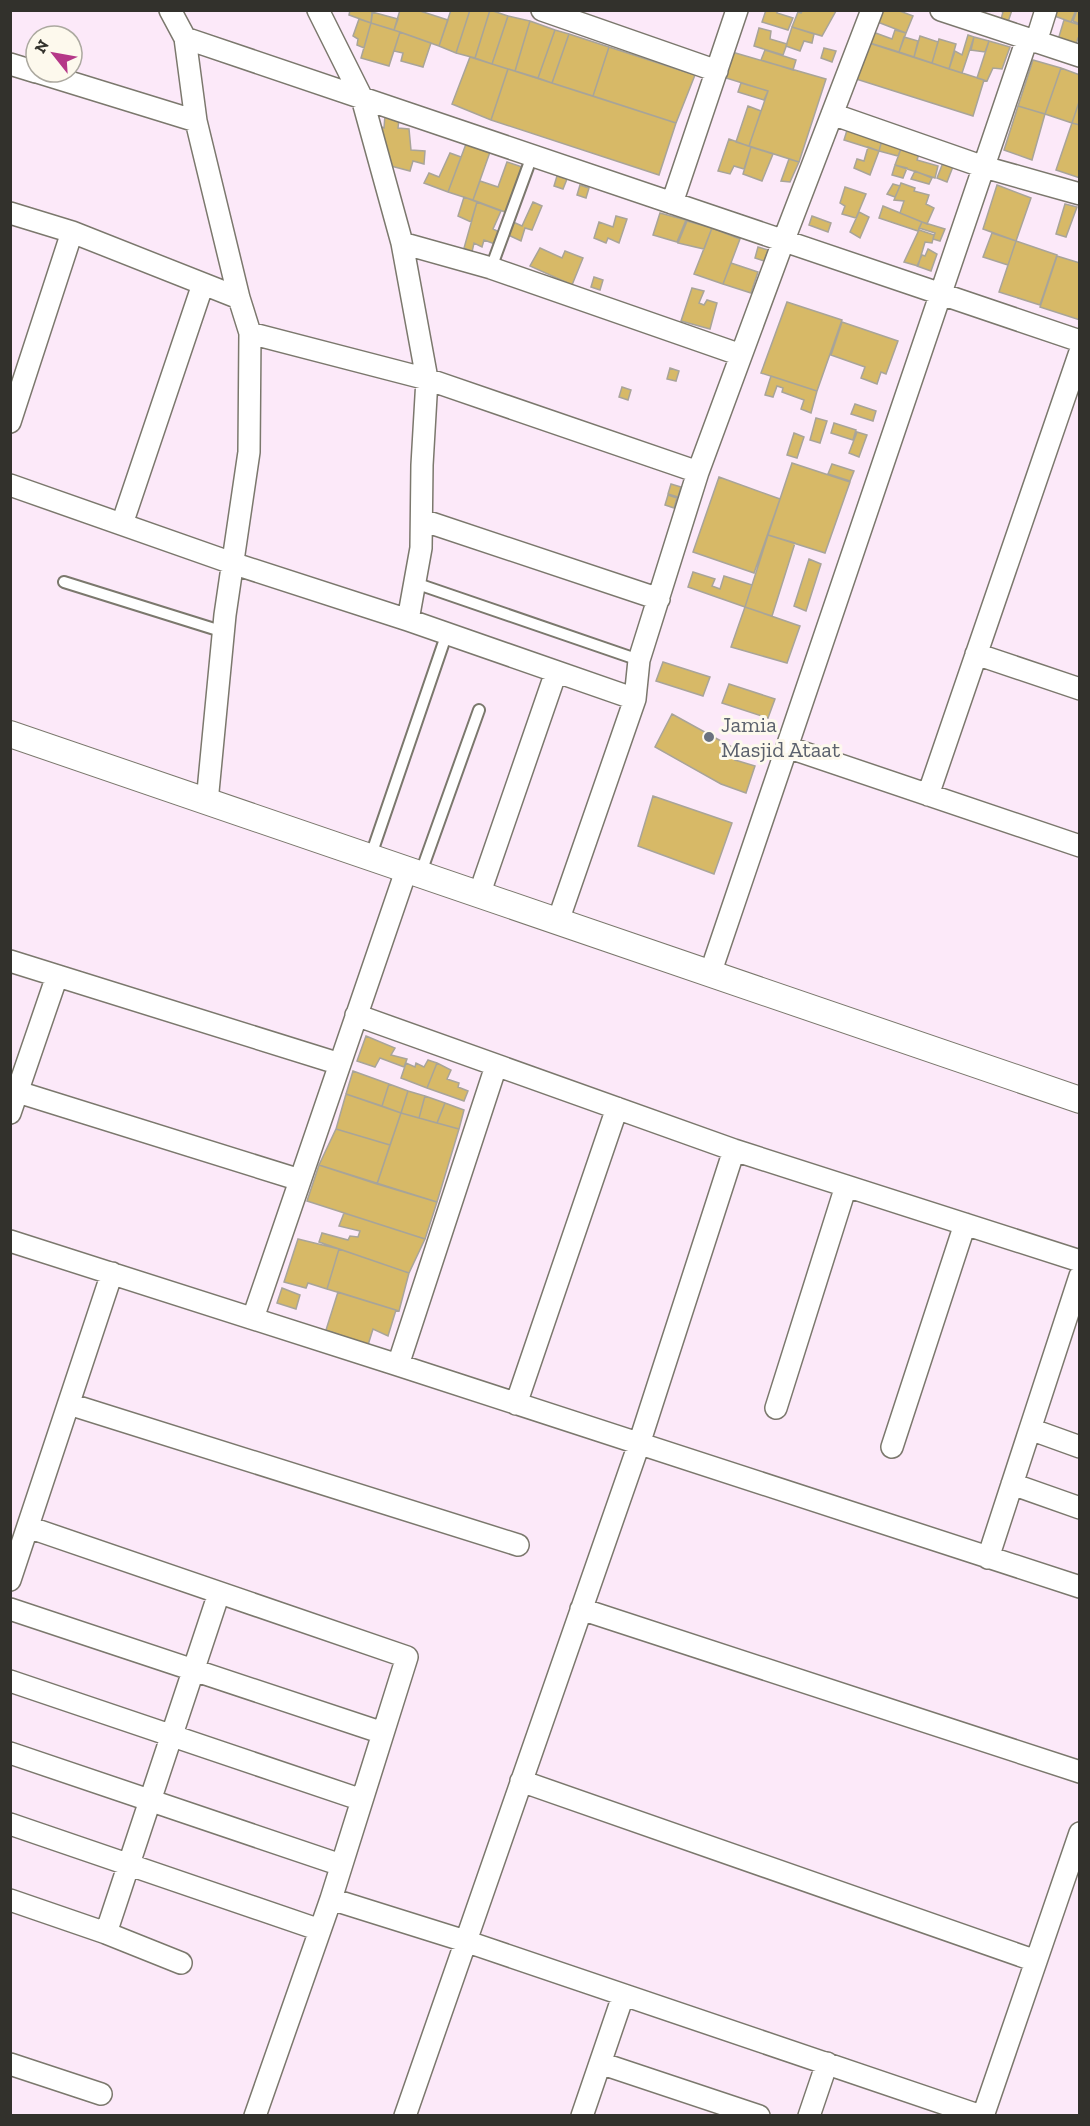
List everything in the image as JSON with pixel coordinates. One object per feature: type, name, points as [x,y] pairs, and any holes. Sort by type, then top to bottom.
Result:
[{"type":"street","points":[[170,10],[185,38],[196,121],[239,298],[250,333],[249,452],[232,563],[207,802]]},
{"type":"street","points":[[318,10],[362,98],[402,243],[427,379],[422,465],[421,548],[408,620]]},
{"type":"street","points":[[542,10],[717,71]]},
{"type":"street","points":[[672,203],[737,10]]},
{"type":"street","points":[[558,921],[635,699],[639,660],[698,472],[872,10]]},
{"type":"street","points":[[941,10],[979,16],[1032,40],[1080,56]]},
{"type":"street","points":[[711,974],[984,167],[1032,40],[1046,10]]},
{"type":"street","points":[[185,38],[1080,341]]},
{"type":"street","points":[[76,84],[196,121]]},
{"type":"street","points":[[832,114],[984,167],[1080,194]]},
{"type":"street","points":[[10,213],[72,232],[239,298]]},
{"type":"street","points":[[10,422],[72,232]]},
{"type":"street","points":[[402,243],[491,268],[741,355]]},
{"type":"street","points":[[122,524],[203,284]]},
{"type":"street","points":[[250,333],[427,379],[698,472]]},
{"type":"street","points":[[928,795],[1080,352]]},
{"type":"street","points":[[10,485],[232,563],[447,633],[635,699]]},
{"type":"street","points":[[422,519],[659,599]]},
{"type":"street","points":[[976,654],[1080,689]]},
{"type":"street","points":[[479,895],[556,672]]},
{"type":"street","points":[[10,734],[1080,1100]]},
{"type":"street","points":[[787,747],[1080,846]]},
{"type":"street","points":[[253,1318],[356,1015],[413,873]]},
{"type":"street","points":[[10,961],[340,1064]]},
{"type":"street","points":[[10,1113],[57,976]]},
{"type":"street","points":[[356,1015],[734,1150],[1080,1261]]},
{"type":"street","points":[[398,1365],[496,1066]]},
{"type":"street","points":[[18,1092],[300,1180]]},
{"type":"street","points":[[516,1404],[616,1108]]},
{"type":"street","points":[[405,2115],[639,1444],[734,1150]]},
{"type":"street","points":[[776,1408],[846,1186]]},
{"type":"street","points":[[892,1447],[965,1224]]},
{"type":"street","points":[[10,1241],[1080,1587]]},
{"type":"street","points":[[10,1580],[112,1273]]},
{"type":"street","points":[[988,1558],[1080,1276]]},
{"type":"street","points":[[69,1404],[518,1545]]},
{"type":"street","points":[[1030,1429],[1080,1447]]},
{"type":"street","points":[[1012,1484],[1080,1508]]},
{"type":"street","points":[[28,1527],[407,1657],[331,1899],[255,2115]]},
{"type":"street","points":[[106,1933],[219,1593]]},
{"type":"street","points":[[10,1609],[383,1733]]},
{"type":"street","points":[[581,1609],[1080,1772]]},
{"type":"street","points":[[10,1681],[362,1800]]},
{"type":"street","points":[[10,1753],[341,1865]]},
{"type":"street","points":[[520,1781],[1036,1961]]},
{"type":"street","points":[[10,1824],[320,1930]]},
{"type":"street","points":[[331,1899],[465,1941],[982,2115],[1080,1833]]},
{"type":"street","points":[[10,1900],[106,1933],[181,1963]]},
{"type":"street","points":[[582,2115],[623,1996]]},
{"type":"street","points":[[600,2063],[759,2115]]},
{"type":"street","points":[[809,2115],[827,2063]]},
{"type":"street","points":[[10,2064],[101,2094]]},
{"type":"lane","points":[[491,268],[532,156]]},
{"type":"lane","points":[[64,582],[224,633]]},
{"type":"lane","points":[[415,583],[639,660]]},
{"type":"lane","points":[[369,858],[447,633]]},
{"type":"lane","points":[[413,873],[479,710]]},
{"type":"shaded area","points":[[11,11],[1079,11],[1079,2115],[11,2115]]},
{"type":"building","points":[[350,10],[373,10],[371,23],[349,15]]},
{"type":"building","points":[[400,10],[417,10],[448,20],[439,46],[394,30]]},
{"type":"building","points":[[451,10],[470,10],[456,53],[439,46]]},
{"type":"building","points":[[470,10],[490,10],[475,58],[456,53]]},
{"type":"building","points":[[490,10],[508,16],[492,64],[475,58]]},
{"type":"building","points":[[766,10],[777,10],[777,13],[793,18],[788,30],[762,22]]},
{"type":"building","points":[[803,10],[836,11],[822,36],[792,27],[798,12],[801,13]]},
{"type":"building","points":[[878,10],[897,10],[913,16],[906,33],[875,21]]},
{"type":"building","points":[[998,10],[1012,10],[1008,22],[1001,19],[1003,12]]},
{"type":"building","points":[[1050,10],[1076,10],[1071,22],[1049,14]]},
{"type":"building","points":[[1077,10],[1080,10],[1080,24],[1073,21]]},
{"type":"building","points":[[372,12],[398,19],[394,30],[371,23]]},
{"type":"building","points":[[508,16],[530,21],[515,71],[492,64]]},
{"type":"building","points":[[359,19],[371,23],[364,48],[357,45],[358,39],[353,36]]},
{"type":"building","points":[[1064,20],[1080,25],[1080,38],[1076,45],[1058,40]]},
{"type":"building","points":[[530,21],[555,30],[538,78],[515,71]]},
{"type":"building","points":[[371,23],[400,32],[389,66],[361,58]]},
{"type":"building","points":[[792,27],[814,34],[812,43],[804,41],[800,51],[786,46]]},
{"type":"building","points":[[759,28],[771,31],[770,39],[787,44],[783,55],[754,46]]},
{"type":"building","points":[[555,30],[569,34],[552,83],[538,78]]},
{"type":"building","points":[[895,30],[906,33],[899,52],[870,43],[873,32],[892,39]]},
{"type":"building","points":[[400,32],[431,43],[423,67],[401,61],[403,53],[394,51]]},
{"type":"building","points":[[569,34],[609,47],[593,96],[552,83]]},
{"type":"building","points":[[968,35],[974,37],[962,73],[949,69],[955,51],[962,55]]},
{"type":"building","points":[[920,36],[938,42],[932,63],[914,57]]},
{"type":"building","points":[[904,37],[918,41],[914,57],[899,52]]},
{"type":"building","points":[[974,37],[989,41],[985,52],[971,50]]},
{"type":"building","points":[[939,39],[956,44],[949,69],[932,63]]},
{"type":"building","points":[[989,41],[1010,47],[1002,69],[993,68],[987,81],[977,78]]},
{"type":"building","points":[[866,42],[984,80],[973,116],[853,78]]},
{"type":"building","points":[[609,47],[695,75],[676,123],[593,96]]},
{"type":"building","points":[[824,48],[836,51],[832,62],[821,58]]},
{"type":"building","points":[[765,50],[796,60],[793,70],[761,60]]},
{"type":"building","points":[[732,52],[826,79],[799,162],[749,146],[768,91],[723,77]]},
{"type":"building","points":[[470,57],[508,69],[491,120],[452,104]]},
{"type":"building","points":[[1033,60],[1061,68],[1045,114],[1018,106]]},
{"type":"building","points":[[1061,68],[1080,75],[1080,99],[1072,123],[1045,114]]},
{"type":"building","points":[[508,69],[676,123],[659,175],[491,120]]},
{"type":"building","points":[[741,83],[768,91],[764,100],[738,92]]},
{"type":"building","points":[[1080,99],[1080,125],[1072,123]]},
{"type":"building","points":[[748,106],[761,111],[749,146],[736,142]]},
{"type":"building","points":[[1018,106],[1045,114],[1032,160],[1004,150]]},
{"type":"building","points":[[385,115],[399,119],[398,128],[409,129],[411,150],[425,151],[424,164],[413,161],[410,171],[387,165],[389,156],[383,155],[379,126],[384,128]]},
{"type":"building","points":[[1072,123],[1080,125],[1080,178],[1056,170]]},
{"type":"building","points":[[848,127],[882,140],[879,151],[844,140]]},
{"type":"building","points":[[729,139],[751,147],[744,169],[734,166],[730,174],[718,171]]},
{"type":"building","points":[[882,140],[902,146],[898,156],[879,151]]},
{"type":"building","points":[[466,144],[490,152],[473,200],[448,192]]},
{"type":"building","points":[[902,146],[920,151],[917,160],[938,166],[935,178],[895,165]]},
{"type":"building","points":[[751,147],[773,154],[762,181],[743,174]]},
{"type":"building","points":[[868,147],[879,151],[870,175],[854,168],[857,159],[864,161]]},
{"type":"building","points":[[450,153],[461,157],[448,192],[424,183],[429,173],[439,177]]},
{"type":"building","points":[[789,159],[799,162],[790,182],[781,181]]},
{"type":"building","points":[[944,160],[954,164],[947,182],[937,178]]},
{"type":"building","points":[[507,162],[522,167],[505,212],[473,200],[480,181],[498,187]]},
{"type":"building","points":[[895,165],[907,168],[903,178],[892,175]]},
{"type":"building","points":[[915,171],[932,178],[929,184],[911,179]]},
{"type":"building","points":[[557,176],[567,179],[563,189],[554,186]]},
{"type":"building","points":[[901,183],[915,188],[914,191],[929,195],[926,204],[934,208],[927,224],[900,213],[904,201],[894,200]]},
{"type":"building","points":[[893,184],[900,186],[895,197],[887,194]]},
{"type":"building","points":[[580,185],[589,188],[586,198],[577,195]]},
{"type":"building","points":[[997,185],[1031,198],[1016,241],[983,229]]},
{"type":"building","points":[[845,187],[866,194],[856,218],[842,214],[845,206],[840,203]]},
{"type":"building","points":[[464,197],[477,202],[471,222],[458,216]]},
{"type":"building","points":[[477,202],[501,211],[493,229],[499,232],[495,244],[484,240],[482,247],[474,243],[472,252],[464,248]]},
{"type":"building","points":[[533,202],[542,206],[532,230],[525,228],[521,241],[506,234],[511,221],[522,226]]},
{"type":"building","points":[[1065,204],[1077,207],[1066,237],[1056,234]]},
{"type":"building","points":[[883,206],[922,222],[918,231],[879,218]]},
{"type":"building","points":[[859,212],[869,217],[860,238],[850,232]]},
{"type":"building","points":[[660,213],[686,220],[677,242],[653,235]]},
{"type":"building","points":[[616,216],[627,219],[619,243],[608,238],[606,243],[594,238],[599,222],[613,227]]},
{"type":"building","points":[[812,216],[831,223],[828,232],[809,225]]},
{"type":"building","points":[[687,221],[712,228],[704,249],[678,243]]},
{"type":"building","points":[[922,222],[945,229],[940,241],[933,239],[935,233],[919,228]]},
{"type":"building","points":[[712,228],[740,239],[723,284],[694,274]]},
{"type":"building","points":[[919,230],[934,235],[932,243],[925,242],[918,266],[904,262]]},
{"type":"building","points":[[992,233],[1016,241],[1008,265],[983,257]]},
{"type":"building","points":[[1016,241],[1057,255],[1040,305],[999,292]]},
{"type":"building","points":[[758,247],[768,250],[764,261],[755,258]]},
{"type":"building","points":[[540,248],[562,258],[565,251],[583,258],[572,285],[530,266]]},
{"type":"building","points":[[928,249],[937,254],[931,271],[917,266]]},
{"type":"building","points":[[1057,256],[1080,263],[1080,320],[1040,307]]},
{"type":"building","points":[[731,263],[758,272],[751,293],[723,284]]},
{"type":"building","points":[[594,277],[603,280],[600,290],[591,287]]},
{"type":"building","points":[[692,288],[704,291],[699,303],[704,305],[707,300],[717,303],[710,329],[681,321]]},
{"type":"building","points":[[787,302],[842,320],[817,391],[761,373]]},
{"type":"building","points":[[842,322],[898,341],[886,374],[881,372],[877,384],[861,378],[865,367],[831,355]]},
{"type":"building","points":[[670,368],[679,371],[676,381],[667,379]]},
{"type":"building","points":[[771,376],[817,391],[811,413],[801,409],[804,400],[782,392],[783,388],[777,386],[773,397],[765,395]]},
{"type":"building","points":[[622,387],[631,390],[628,400],[619,397]]},
{"type":"building","points":[[855,404],[876,411],[873,421],[851,414]]},
{"type":"building","points":[[816,418],[827,421],[820,443],[810,440]]},
{"type":"building","points":[[834,423],[856,430],[853,440],[831,433]]},
{"type":"building","points":[[857,432],[867,435],[859,457],[849,453]]},
{"type":"building","points":[[794,433],[804,437],[797,458],[787,455]]},
{"type":"building","points":[[792,463],[850,482],[825,553],[768,535]]},
{"type":"building","points":[[832,464],[854,471],[850,481],[828,474]]},
{"type":"building","points":[[719,477],[780,499],[754,573],[693,552]]},
{"type":"building","points":[[671,484],[681,487],[678,497],[668,494]]},
{"type":"building","points":[[668,495],[677,498],[674,508],[665,505]]},
{"type":"building","points":[[768,535],[795,543],[772,616],[745,607]]},
{"type":"building","points":[[809,559],[821,564],[806,611],[794,606]]},
{"type":"building","points":[[693,572],[715,579],[712,586],[720,589],[724,576],[752,585],[745,607],[688,587]]},
{"type":"building","points":[[745,607],[800,626],[787,663],[731,647]]},
{"type":"building","points":[[663,662],[710,677],[703,696],[656,681]]},
{"type":"building","points":[[729,684],[775,699],[768,718],[722,703]]},
{"type":"building","points":[[672,714],[741,752],[735,760],[755,766],[746,793],[721,784],[655,747]]},
{"type":"building","points":[[653,796],[732,823],[714,874],[638,846]]},
{"type":"building","points":[[366,1036],[395,1048],[391,1055],[407,1059],[404,1067],[380,1058],[375,1067],[357,1061]]},
{"type":"building","points":[[428,1060],[437,1063],[427,1088],[401,1078],[406,1063],[415,1067],[416,1063],[424,1067]]},
{"type":"building","points":[[437,1063],[451,1070],[447,1079],[459,1083],[458,1087],[468,1091],[464,1101],[427,1088]]},
{"type":"building","points":[[353,1071],[389,1084],[382,1106],[346,1094]]},
{"type":"building","points":[[389,1084],[408,1091],[401,1113],[382,1106]]},
{"type":"building","points":[[408,1091],[425,1096],[419,1118],[401,1113]]},
{"type":"building","points":[[346,1094],[401,1113],[390,1145],[336,1129]]},
{"type":"building","points":[[425,1096],[445,1103],[437,1123],[419,1118]]},
{"type":"building","points":[[445,1103],[464,1110],[459,1129],[437,1123]]},
{"type":"building","points":[[401,1113],[459,1129],[437,1202],[377,1184]]},
{"type":"building","points":[[336,1129],[390,1145],[377,1184],[319,1165]]},
{"type":"building","points":[[319,1165],[437,1202],[425,1239],[307,1201]]},
{"type":"building","points":[[344,1213],[425,1239],[409,1273],[319,1242],[322,1233],[348,1240],[350,1236],[358,1237],[360,1231],[339,1226]]},
{"type":"building","points":[[298,1239],[339,1249],[327,1289],[308,1283],[306,1288],[284,1282]]},
{"type":"building","points":[[339,1249],[409,1273],[399,1311],[327,1289]]},
{"type":"building","points":[[282,1288],[300,1295],[296,1309],[277,1303]]},
{"type":"building","points":[[338,1292],[396,1310],[388,1336],[373,1329],[368,1345],[326,1330]]},
{"type":"place","name":"Jamia Masjid Ataat","points":[[709,737]]}]
